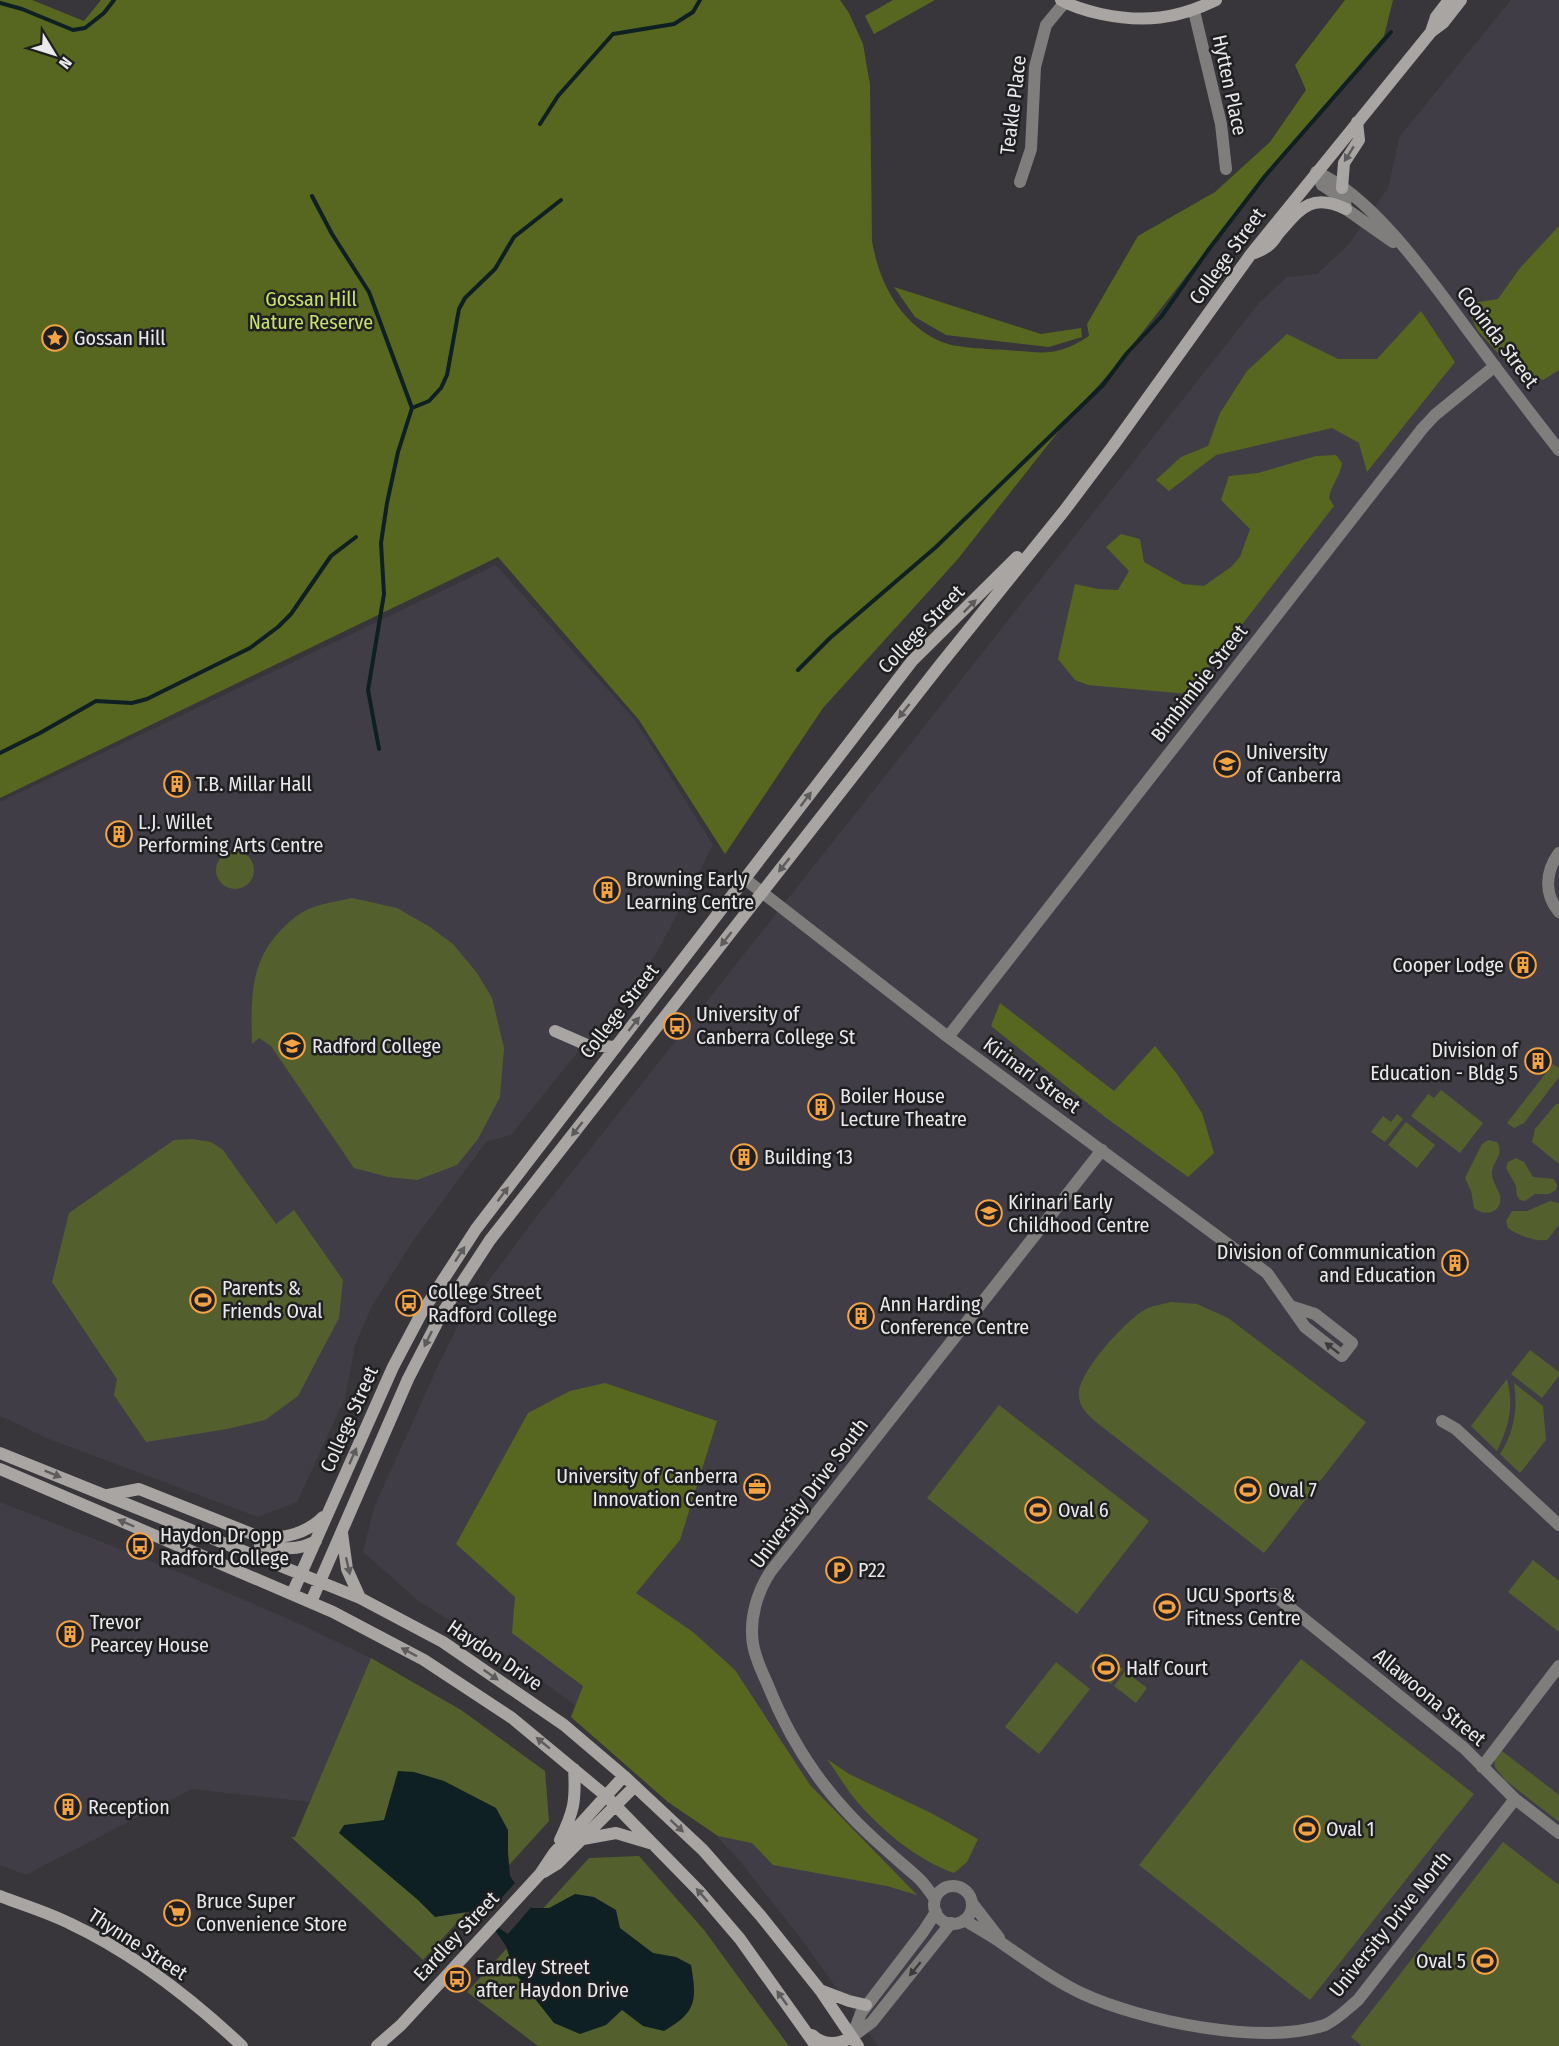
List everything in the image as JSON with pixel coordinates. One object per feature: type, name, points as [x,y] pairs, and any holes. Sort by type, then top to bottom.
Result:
[{"type":"street","points":[[1063,1],[1093,12],[1122,18],[1150,20],[1194,10],[1216,0]]},
{"type":"street","points":[[1436,17],[1443,0]]},
{"type":"street","name":"College Street","points":[[1431,32],[1436,17],[1449,0]]},
{"type":"street","name":"College Street","points":[[311,1602],[408,1379],[441,1315],[506,1218],[947,656],[1064,511],[1251,254],[1431,32],[1443,23],[1461,0]]},
{"type":"street","name":"Teakle Place","points":[[1020,182],[1031,149],[1035,67],[1046,25],[1063,1]]},
{"type":"street","name":"Hytten Place","points":[[1194,10],[1221,124],[1226,169]]},
{"type":"street","points":[[1342,188],[1344,163],[1359,140],[1357,122]]},
{"type":"street","name":"Cooinda Street","points":[[1316,172],[1329,177],[1373,212],[1422,269],[1559,450]]},
{"type":"street","name":"Cooinda Street","points":[[1316,172],[1322,185],[1345,200],[1346,209],[1404,249]]},
{"type":"street","points":[[1251,254],[1267,248],[1296,213],[1307,204],[1320,201],[1333,203],[1346,209]]},
{"type":"street","name":"Bimbimbie Street","points":[[948,1037],[1422,429],[1435,415],[1495,366]]},
{"type":"street","name":"College Street","points":[[292,1594],[388,1378],[421,1314],[476,1229],[912,661],[1064,511]]},
{"type":"street","points":[[1559,854],[1547,877],[1548,893],[1559,912]]},
{"type":"street","name":"Kirinari Street","points":[[745,879],[948,1037],[1268,1273],[1290,1306],[1305,1327],[1342,1356],[1352,1343],[1315,1314],[1290,1306]]},
{"type":"street","points":[[555,1031],[587,1045],[616,1047]]},
{"type":"street","name":"University Drive South","points":[[945,1888],[917,1876],[879,1846],[825,1787],[795,1742],[779,1713],[755,1653],[753,1622],[756,1601],[766,1579],[778,1562],[1102,1150]]},
{"type":"street","points":[[1442,1421],[1456,1429],[1559,1525]]},
{"type":"street","name":"Haydon Drive","points":[[0,1453],[360,1598],[443,1642],[564,1725],[624,1776],[703,1850],[760,1915],[820,1990],[853,2043]]},
{"type":"street","points":[[0,1469],[311,1602],[424,1660],[512,1718],[606,1796],[699,1891],[740,1940],[816,2046]]},
{"type":"street","points":[[106,1495],[139,1489],[262,1538],[280,1538],[300,1533],[314,1526],[330,1509]]},
{"type":"street","points":[[163,1518],[189,1515],[262,1545],[293,1548],[305,1547],[316,1541]]},
{"type":"street","points":[[342,1532],[347,1569],[360,1598]]},
{"type":"street","name":"Allawoona Street","points":[[1273,1594],[1464,1748],[1515,1799],[1559,1833]]},
{"type":"street","points":[[1482,1767],[1559,1666]]},
{"type":"street","points":[[554,1853],[572,1814],[576,1798],[574,1769]]},
{"type":"street","name":"Eardley Street","points":[[377,2046],[401,2025],[487,1932],[624,1776]]},
{"type":"street","name":"Eardley Street","points":[[540,1874],[557,1864],[635,1786]]},
{"type":"street","name":"University Drive North","points":[[957,1922],[1003,1944],[1020,1957],[1080,1993],[1146,2018],[1215,2032],[1285,2036],[1300,2033],[1333,2021],[1358,2000],[1515,1799]]},
{"type":"street","points":[[583,1839],[616,1833],[654,1844]]},
{"type":"street","name":"University Drive South","points":[[917,1876],[936,1905]]},
{"type":"street","points":[[804,2029],[824,2043],[853,2043],[957,1922],[971,1911],[972,1903],[965,1890],[955,1886],[945,1888],[923,1932],[861,2013],[853,2043]]},
{"type":"street","name":"Thynne Street","points":[[0,1896],[68,1922],[111,1945],[163,1981],[242,2046]]},
{"type":"street","name":"University Drive North","points":[[972,1903],[1003,1944]]},
{"type":"street","points":[[936,1905],[942,1920],[957,1922]]},
{"type":"street","points":[[820,1990],[866,2005]]},
{"type":"street","name":"Eardley Street","points":[[388,2046],[401,2025]]},
{"type":"shaded area","name":"University of Canberra","points":[[1511,0],[1559,0],[1559,2046],[878,2046],[802,1940],[739,1860],[669,1785],[591,1717],[508,1656],[420,1602],[363,1552],[374,1508],[436,1370],[464,1314],[530,1225],[1259,303],[1287,277],[1317,274],[1348,245],[1388,188],[1400,136]]},
{"type":"shaded area","name":"Radford College","points":[[496,565],[635,720],[713,845],[655,956],[511,1135],[486,1142],[411,1244],[372,1306],[355,1345],[345,1398],[297,1502],[258,1517],[49,1439],[0,1416],[0,802]]},
{"type":"shaded area","points":[[0,1502],[186,1575],[293,1621],[371,1658],[310,1802],[192,1789],[26,1875],[0,1865]]},
{"type":"shaded area","points":[[398,1771],[414,1772],[444,1781],[496,1808],[508,1830],[510,1876],[532,1908],[549,1908],[575,1894],[594,1897],[616,1910],[620,1928],[653,1953],[676,1957],[691,1965],[694,1996],[689,2011],[664,2031],[643,2026],[622,2010],[606,2025],[580,2034],[554,2023],[514,1972],[506,1946],[481,1910],[435,1917],[339,1833],[344,1825],[384,1820]]},
{"type":"green space","name":"Gossan Hill Nature Reserve","points":[[0,0],[32,0],[84,21],[101,0],[840,0],[849,13],[863,44],[870,85],[872,241],[880,272],[894,301],[915,325],[942,342],[973,348],[1049,352],[1078,343],[1089,336],[1087,324],[1138,236],[1215,192],[1270,142],[1306,90],[1295,65],[1345,0],[1393,0],[1384,36],[1282,154],[1115,367],[1069,418],[957,560],[823,708],[725,854],[639,720],[498,557],[0,798]]},
{"type":"green space","points":[[893,0],[935,0],[874,34],[865,16]]},
{"type":"green space","points":[[1559,226],[1559,370],[1543,380],[1510,366],[1477,330],[1466,304],[1498,299],[1520,268]]},
{"type":"green space","points":[[894,287],[1041,334],[1081,328],[1082,337],[1049,347],[946,335],[915,317]]},
{"type":"green space","points":[[1421,311],[1455,362],[1367,472],[1359,443],[1332,428],[1216,455],[1169,491],[1156,480],[1181,457],[1208,446],[1220,413],[1247,371],[1287,334],[1338,359],[1377,359]]},
{"type":"green space","points":[[1336,455],[1342,463],[1329,498],[1334,506],[1188,694],[1088,685],[1075,680],[1058,659],[1075,584],[1118,590],[1129,571],[1106,547],[1121,534],[1140,539],[1144,562],[1183,584],[1204,586],[1231,567],[1240,557],[1250,529],[1221,500],[1229,476],[1258,473],[1316,456]]},
{"type":"green space","points":[[235,851],[249,856],[254,870],[249,884],[235,889],[221,884],[216,870],[221,856]]},
{"type":"green space","points":[[352,898],[397,908],[430,927],[453,944],[477,973],[492,998],[504,1048],[500,1097],[478,1139],[457,1165],[417,1180],[388,1177],[354,1168],[271,1046],[259,1038],[252,1044],[254,983],[257,969],[271,943],[284,927],[303,912]]},
{"type":"green space","points":[[1000,1003],[1114,1091],[1155,1046],[1177,1074],[1202,1113],[1214,1153],[1188,1177],[1105,1117],[991,1026]]},
{"type":"green space","points":[[1553,1064],[1559,1068],[1559,1077],[1524,1123],[1514,1128],[1507,1123]]},
{"type":"green space","points":[[1441,1090],[1483,1123],[1460,1153],[1411,1116],[1428,1094],[1434,1098]]},
{"type":"green space","points":[[1556,1104],[1559,1104],[1559,1164],[1532,1142],[1535,1129]]},
{"type":"green space","points":[[1397,1114],[1403,1119],[1385,1142],[1371,1132],[1383,1116],[1391,1122]]},
{"type":"green space","points":[[1406,1122],[1435,1145],[1417,1168],[1388,1145]]},
{"type":"green space","name":"Parents & Friends Oval","points":[[192,1139],[211,1142],[223,1150],[276,1224],[294,1210],[343,1280],[339,1318],[298,1396],[265,1420],[227,1429],[146,1442],[114,1395],[117,1379],[52,1282],[69,1213],[174,1140]]},
{"type":"green space","points":[[1488,1140],[1497,1142],[1500,1151],[1492,1173],[1500,1202],[1496,1210],[1487,1213],[1474,1208],[1471,1191],[1465,1178],[1482,1144]]},
{"type":"green space","points":[[1516,1158],[1524,1162],[1533,1177],[1554,1179],[1557,1185],[1556,1190],[1549,1194],[1535,1194],[1525,1201],[1520,1200],[1516,1186],[1506,1168],[1508,1162]]},
{"type":"green space","points":[[1550,1201],[1559,1203],[1559,1225],[1547,1240],[1527,1237],[1508,1228],[1506,1221],[1512,1211],[1527,1211]]},
{"type":"green space","name":"Oval 7","points":[[1171,1302],[1197,1304],[1228,1318],[1366,1422],[1264,1553],[1101,1426],[1087,1413],[1080,1402],[1080,1387],[1085,1375],[1116,1334],[1148,1308]]},
{"type":"green space","points":[[1530,1350],[1559,1372],[1559,1376],[1542,1398],[1511,1374]]},
{"type":"green space","points":[[1507,1379],[1510,1399],[1509,1416],[1497,1451],[1471,1426]]},
{"type":"green space","points":[[605,1383],[717,1421],[680,1540],[636,1593],[693,1632],[735,1670],[810,1785],[917,1895],[887,1886],[773,1865],[752,1843],[718,1836],[668,1802],[571,1717],[583,1686],[512,1633],[515,1597],[456,1544],[528,1413],[570,1391]]},
{"type":"green space","points":[[1514,1383],[1543,1406],[1546,1440],[1520,1473],[1500,1454],[1509,1438],[1514,1420]]},
{"type":"green space","name":"Oval 6","points":[[999,1405],[1149,1521],[1077,1614],[927,1498]]},
{"type":"green space","points":[[1533,1560],[1559,1581],[1559,1632],[1508,1592]]},
{"type":"green space","name":"Half Court","points":[[1101,1652],[1123,1669],[1111,1684],[1089,1667]]},
{"type":"green space","points":[[371,1658],[461,1710],[545,1771],[549,1821],[423,1960],[291,1837],[295,1837]]},
{"type":"green space","name":"Oval 1","points":[[1301,1659],[1474,1794],[1310,2000],[1139,1865]]},
{"type":"green space","points":[[1056,1662],[1090,1689],[1039,1754],[1005,1727]]},
{"type":"green space","name":"Half Court","points":[[1125,1671],[1147,1688],[1136,1703],[1114,1686]]},
{"type":"green space","points":[[1502,1751],[1559,1795],[1559,1822],[1505,1780],[1495,1767],[1494,1756],[1497,1757]]},
{"type":"green space","points":[[827,1759],[849,1774],[931,1813],[978,1839],[967,1862],[954,1873],[928,1861],[903,1845],[860,1805]]},
{"type":"green space","name":"Oval 5","points":[[1503,1842],[1559,1885],[1559,2046],[1362,2046],[1351,2037]]},
{"type":"green space","points":[[639,1856],[704,1930],[789,2046],[538,2046],[467,1992],[589,1858]]},
{"type":"pier","points":[[516,1882],[533,1905],[508,1934],[483,1918]]},
{"type":"waterway","points":[[0,3],[22,9],[73,30],[85,28],[104,13],[114,0]]},
{"type":"waterway","points":[[540,124],[558,96],[613,34],[674,24],[693,12],[700,0]]},
{"type":"waterway","points":[[798,670],[830,638],[936,547],[1103,385],[1127,353],[1161,317],[1265,176],[1391,32]]},
{"type":"waterway","points":[[312,196],[332,234],[369,292],[412,408],[398,452],[381,543],[384,594],[368,690],[379,749]]},
{"type":"waterway","points":[[412,408],[429,401],[441,388],[447,375],[459,309],[465,298],[495,269],[514,237],[561,200]]},
{"type":"waterway","points":[[0,753],[96,701],[132,703],[147,699],[250,648],[291,614],[331,556],[356,537]]},
{"type":"place","name":"Gossan Hill","points":[[55,338]]},
{"type":"place","name":"University of Canberra","points":[[1227,764]]},
{"type":"place","name":"T.B. Millar Hall","points":[[177,784]]},
{"type":"place","name":"L.J. Willet Performing Arts Centre","points":[[119,834]]},
{"type":"place","name":"Browning Early Learning Centre","points":[[607,890]]},
{"type":"place","name":"Cooper Lodge","points":[[1523,965]]},
{"type":"place","name":"University of Canberra College St","points":[[677,1026]]},
{"type":"place","name":"Radford College","points":[[292,1046]]},
{"type":"place","name":"Division of Education - Bldg 5","points":[[1538,1061]]},
{"type":"place","name":"Boiler House Lecture Theatre","points":[[821,1107]]},
{"type":"place","name":"Building 13","points":[[744,1157]]},
{"type":"place","name":"Kirinari Early Childhood Centre","points":[[989,1213]]},
{"type":"place","name":"Division of Communication and Education","points":[[1455,1263]]},
{"type":"place","name":"Parents & Friends Oval","points":[[203,1300]]},
{"type":"place","name":"College Street Radford College","points":[[409,1303]]},
{"type":"place","name":"Ann Harding Conference Centre","points":[[861,1316]]},
{"type":"place","name":"University of Canberra Innovation Centre","points":[[757,1487]]},
{"type":"place","name":"Oval 7","points":[[1248,1490]]},
{"type":"place","name":"Oval 6","points":[[1038,1510]]},
{"type":"place","name":"Haydon Dr opp Radford College","points":[[140,1546]]},
{"type":"place","name":"P22","points":[[839,1570]]},
{"type":"place","name":"UCU Sports & Fitness Centre","points":[[1167,1607]]},
{"type":"place","name":"Trevor Pearcey House","points":[[70,1634]]},
{"type":"place","name":"Half Court","points":[[1106,1668]]},
{"type":"place","name":"Reception","points":[[68,1807]]},
{"type":"place","name":"Oval 1","points":[[1307,1829]]},
{"type":"place","name":"Bruce Super Convenience Store","points":[[177,1913]]},
{"type":"place","name":"Oval 5","points":[[1485,1961]]},
{"type":"place","name":"Eardley Street after Haydon Drive","points":[[457,1979]]}]
